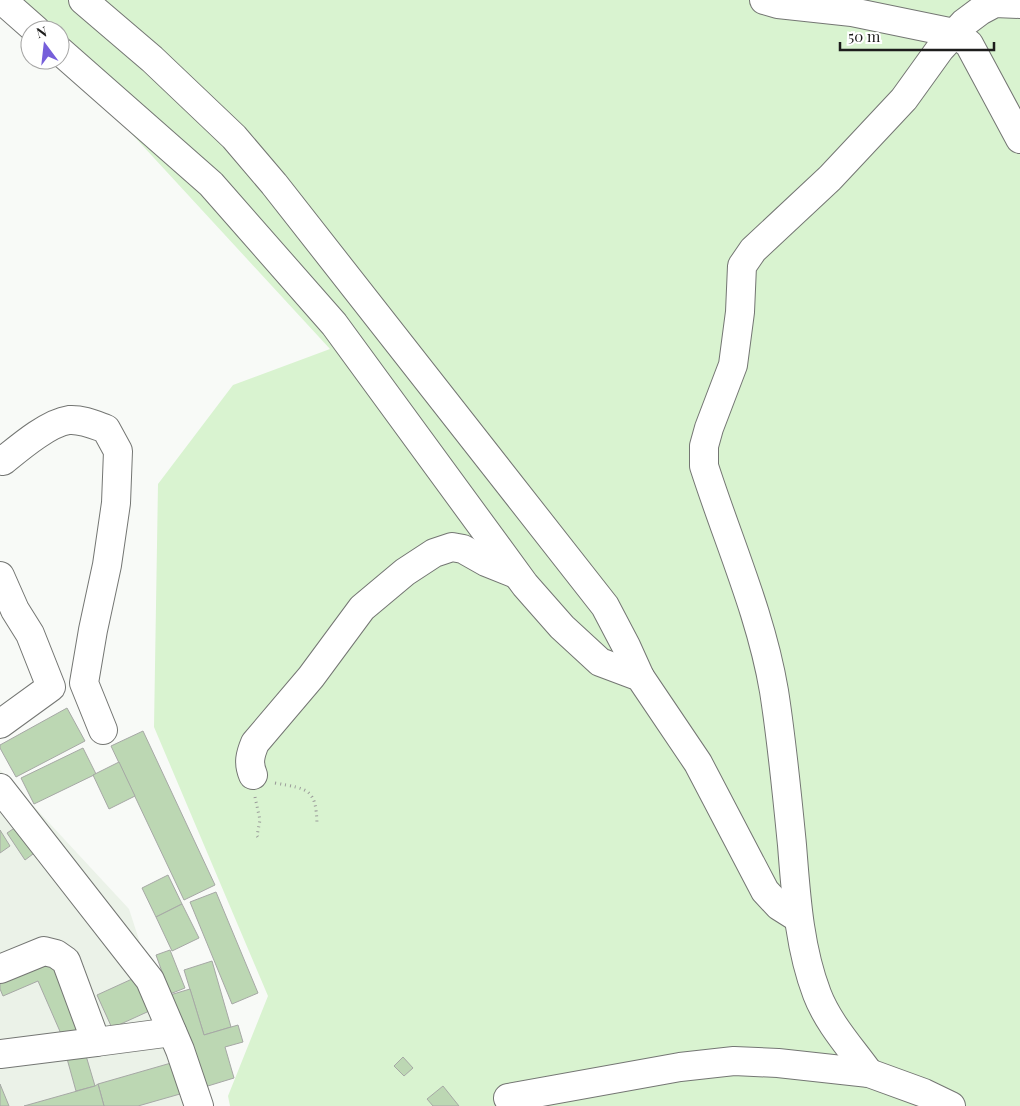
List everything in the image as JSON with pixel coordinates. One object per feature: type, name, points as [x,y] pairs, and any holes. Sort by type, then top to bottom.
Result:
[{"type":"lane","points":[[2,0],[25,20]]},
{"type":"lane","points":[[83,0],[152,60],[234,137],[274,184],[605,606],[640,677],[698,763],[765,890],[779,906],[798,918]]},
{"type":"lane","points":[[764,0],[778,4],[852,12],[954,33],[969,44],[1020,139]]},
{"type":"lane","points":[[869,1074],[830,1020],[818,996],[810,972],[798,918],[787,789],[773,690],[763,642],[704,466],[704,446],[733,365],[740,312],[742,266],[753,250],[830,178],[904,99],[940,49],[964,23],[995,3],[1020,4]]},
{"type":"lane","points":[[70,60],[211,184],[334,324],[516,574],[562,626],[600,662],[640,677]]},
{"type":"lane","points":[[1,464],[18,448],[47,429],[69,420],[89,422],[106,429],[118,451],[115,512],[84,683],[104,730]]},
{"type":"lane","points":[[253,775],[250,768],[250,757],[255,743],[311,677],[362,608],[406,572],[434,553],[452,546],[516,574]]},
{"type":"lane","points":[[0,576],[15,610],[30,634],[51,687]]},
{"type":"lane","points":[[0,724],[51,687],[84,683]]},
{"type":"lane","points":[[0,788],[150,980],[172,1032],[199,1106]]},
{"type":"lane","points":[[0,969],[44,950],[56,954],[66,961],[96,1042]]},
{"type":"lane","points":[[0,1054],[172,1032]]},
{"type":"lane","points":[[508,1098],[680,1067],[734,1061],[778,1063],[869,1074],[924,1093],[951,1106]]},
{"type":"path","points":[[260,840],[257,836],[260,820],[255,802],[253,775],[260,775],[266,780],[302,789],[311,794],[316,802],[317,824]]},
{"type":"shaded area","points":[[0,770],[129,909],[193,1106],[0,1106]]},
{"type":"green space","points":[[9,0],[1020,0],[1020,1106],[230,1106],[228,1096],[268,996],[154,727],[158,484],[233,385],[330,349],[70,67],[70,20],[27,20]]},
{"type":"building","points":[[67,708],[85,741],[16,777],[0,745]]},
{"type":"building","points":[[143,731],[215,885],[184,900],[111,746]]},
{"type":"building","points":[[83,748],[96,774],[34,804],[21,778]]},
{"type":"building","points":[[119,762],[135,796],[109,809],[93,775]]},
{"type":"building","points":[[19,825],[37,851],[25,860],[7,833]]},
{"type":"building","points":[[0,830],[10,846],[0,853]]},
{"type":"building","points":[[168,875],[182,904],[156,917],[142,888]]},
{"type":"building","points":[[216,892],[258,993],[232,1004],[190,902]]},
{"type":"building","points":[[182,904],[199,938],[172,951],[156,917]]},
{"type":"building","points":[[170,950],[185,988],[170,994],[156,955]]},
{"type":"building","points":[[52,958],[81,1028],[62,1036],[38,981],[3,996],[0,989],[0,980]]},
{"type":"building","points":[[212,961],[231,1027],[204,1035],[184,970]]},
{"type":"building","points":[[143,974],[158,1007],[112,1028],[97,995]]},
{"type":"building","points":[[190,989],[204,1035],[238,1025],[243,1042],[225,1047],[234,1078],[198,1089],[170,995]]},
{"type":"building","points":[[84,1049],[95,1086],[76,1091],[66,1055]]},
{"type":"building","points":[[403,1057],[413,1068],[404,1076],[394,1066]]},
{"type":"building","points":[[171,1063],[180,1094],[138,1106],[104,1106],[98,1084]]},
{"type":"building","points":[[0,1084],[9,1106],[0,1106]]},
{"type":"building","points":[[98,1084],[104,1106],[24,1106],[95,1086]]},
{"type":"building","points":[[443,1086],[459,1106],[433,1106],[427,1099]]}]
